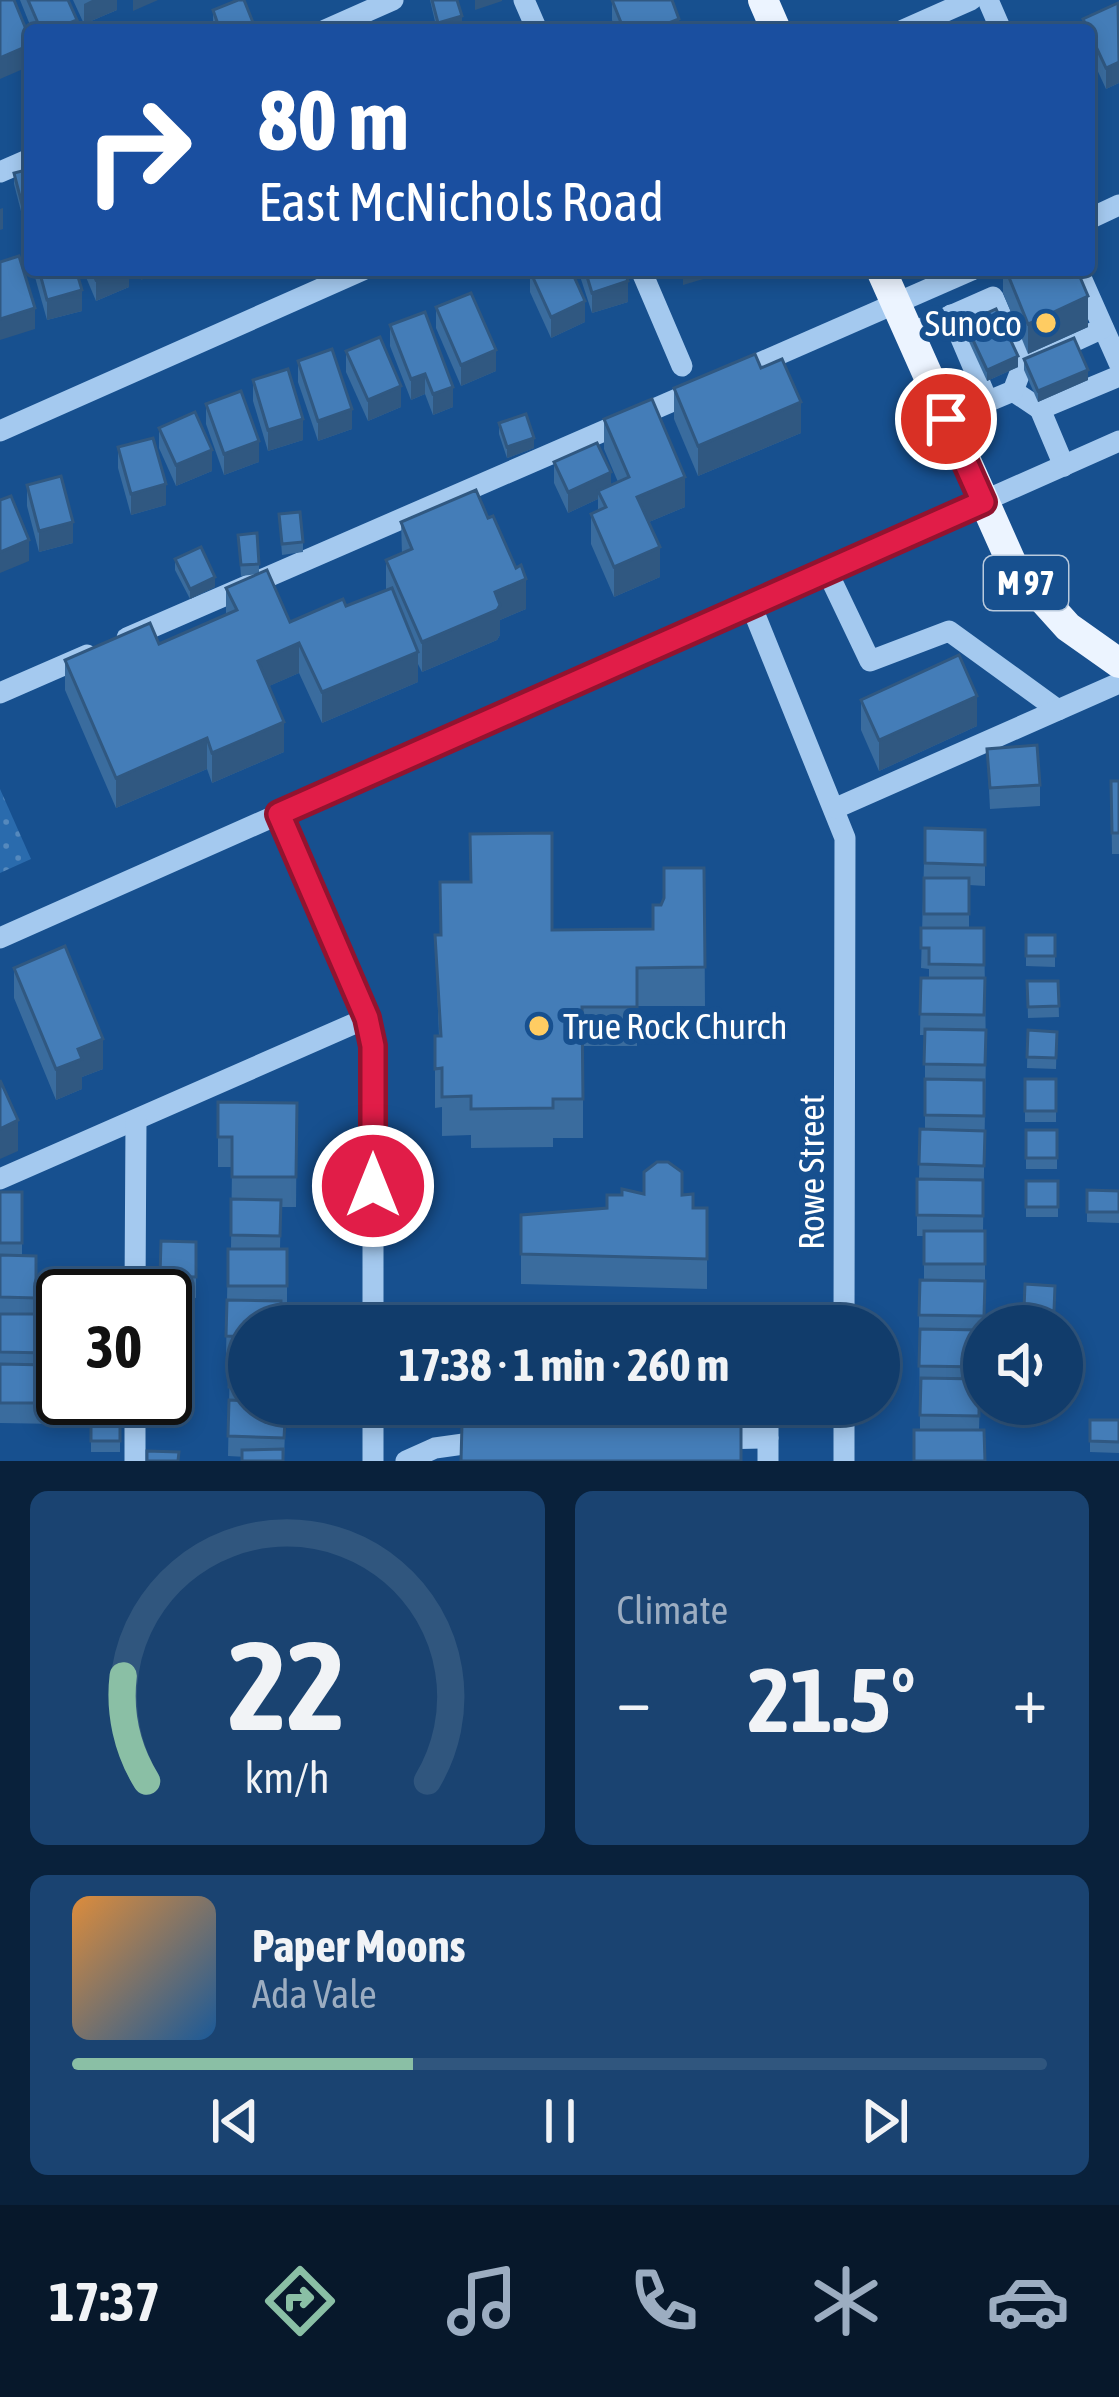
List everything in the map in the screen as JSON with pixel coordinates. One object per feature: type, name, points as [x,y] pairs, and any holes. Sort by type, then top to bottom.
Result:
[{"type":"main road","name":"M 97","points":[[884,276],[1013,566],[1068,628],[1119,664]]},
{"type":"street","points":[[339,24],[393,0]]},
{"type":"street","points":[[917,24],[971,0]]},
{"type":"street","points":[[0,431],[349,276]]},
{"type":"street","points":[[643,276],[682,366]]},
{"type":"street","points":[[0,693],[959,276]]},
{"type":"street","points":[[1080,276],[1119,363]]},
{"type":"street","points":[[909,334],[993,297],[1023,365],[1013,392],[946,419]]},
{"type":"street","points":[[951,316],[988,402]]},
{"type":"street","points":[[1023,365],[1103,328]]},
{"type":"street","points":[[1040,409],[1119,376]]},
{"type":"street","points":[[1013,392],[1040,409],[1064,466]]},
{"type":"street","points":[[0,938],[1119,441]]},
{"type":"street","points":[[827,572],[870,661],[949,631],[1058,710]]},
{"type":"street","name":"Rowe Street","points":[[751,605],[836,808],[844,838],[844,1305]]},
{"type":"street","points":[[836,808],[1119,683]]},
{"type":"street","points":[[279,814],[367,1018],[373,1046],[373,1305]]},
{"type":"street","points":[[0,1179],[367,1018]]},
{"type":"street","points":[[135,1269],[136,1120]]},
{"type":"street","points":[[135,1425],[135,1461]]},
{"type":"street","points":[[373,1425],[373,1461]]},
{"type":"street","points":[[612,1425],[612,1440]]},
{"type":"street","points":[[844,1425],[844,1461]]},
{"type":"street","points":[[701,1439],[768,1450]]},
{"type":"street","points":[[406,1461],[464,1441],[506,1441]]},
{"type":"shaded area","points":[[0,789],[31,859],[0,873]]},
{"type":"building","points":[[0,0],[14,0],[24,24],[24,48],[0,58]]},
{"type":"building","points":[[28,0],[68,0],[77,20],[67,24],[38,24]]},
{"type":"building","points":[[244,0],[254,24],[218,24],[213,10]]},
{"type":"building","points":[[432,0],[457,0],[462,16],[438,23]]},
{"type":"building","points":[[612,0],[672,0],[679,19],[666,24],[622,24]]},
{"type":"building","points":[[1118,3],[1119,62],[1106,68],[1095,45],[1095,24],[1085,24],[1083,19]]},
{"type":"building","points":[[24,170],[24,204],[22,204],[14,173]]},
{"type":"building","points":[[19,256],[35,308],[0,319],[0,262]]},
{"type":"building","points":[[41,276],[78,276],[82,290],[47,300]]},
{"type":"building","points":[[532,276],[574,276],[585,301],[551,317]]},
{"type":"building","points":[[587,276],[626,276],[628,281],[592,293]]},
{"type":"building","points":[[1008,276],[1080,276],[1088,296],[1028,324]]},
{"type":"building","points":[[471,293],[496,350],[461,365],[436,307]]},
{"type":"building","points":[[996,309],[1018,356],[987,370],[965,323]]},
{"type":"building","points":[[425,312],[453,387],[433,394],[425,374],[411,379],[390,325]]},
{"type":"building","points":[[380,337],[401,386],[368,400],[346,351]]},
{"type":"building","points":[[1074,338],[1088,370],[1038,391],[1024,359]]},
{"type":"building","points":[[332,349],[352,409],[318,421],[298,361]]},
{"type":"building","points":[[755,354],[761,368],[782,359],[801,402],[698,446],[674,388]]},
{"type":"building","points":[[288,369],[303,419],[268,430],[253,380]]},
{"type":"building","points":[[241,391],[259,441],[224,454],[206,404]]},
{"type":"building","points":[[652,399],[685,477],[637,497],[660,547],[614,567],[591,514],[606,507],[598,491],[629,477],[604,419]]},
{"type":"building","points":[[195,412],[212,450],[176,465],[159,428]]},
{"type":"building","points":[[526,414],[534,438],[507,447],[499,423]]},
{"type":"building","points":[[153,438],[166,484],[131,494],[118,447]]},
{"type":"building","points":[[597,443],[611,472],[568,492],[554,462]]},
{"type":"building","points":[[61,476],[73,522],[39,531],[27,485]]},
{"type":"building","points":[[476,490],[526,579],[495,592],[497,610],[422,642],[386,560],[412,549],[401,522]]},
{"type":"building","points":[[11,496],[29,540],[0,552],[0,500]]},
{"type":"building","points":[[300,512],[303,542],[282,544],[279,514]]},
{"type":"building","points":[[257,533],[259,564],[241,565],[238,535]]},
{"type":"building","points":[[201,547],[215,577],[190,589],[175,559]]},
{"type":"building","points":[[267,570],[290,622],[343,599],[346,606],[392,588],[418,652],[322,692],[299,643],[258,661],[284,722],[212,753],[207,738],[116,778],[65,660],[150,623],[159,644],[237,610],[226,588]]},
{"type":"building","points":[[959,655],[977,696],[879,740],[861,700]]},
{"type":"building","points":[[1037,745],[1040,785],[990,788],[987,749]]},
{"type":"building","points":[[1111,781],[1119,781],[1119,833],[1112,833]]},
{"type":"building","points":[[925,828],[985,830],[985,865],[925,863]]},
{"type":"building","name":"True Rock Church","points":[[552,833],[552,930],[653,929],[653,905],[661,905],[664,898],[664,868],[704,868],[705,967],[637,968],[637,1007],[582,1007],[583,1099],[553,1099],[553,1108],[471,1109],[471,1096],[442,1097],[442,1068],[435,1069],[435,1036],[441,1036],[435,935],[441,935],[440,882],[471,882],[470,834]]},
{"type":"building","points":[[924,878],[969,878],[969,914],[924,914]]},
{"type":"building","points":[[921,928],[984,928],[984,965],[929,964],[929,948],[921,948]]},
{"type":"building","points":[[1026,935],[1055,935],[1055,956],[1026,956]]},
{"type":"building","points":[[65,946],[103,1039],[78,1049],[82,1059],[56,1069],[14,968]]},
{"type":"building","points":[[921,978],[985,978],[984,1015],[920,1014]]},
{"type":"building","points":[[1027,981],[1058,981],[1059,1006],[1028,1007]]},
{"type":"building","points":[[925,1029],[986,1030],[985,1065],[924,1064]]},
{"type":"building","points":[[1028,1030],[1057,1032],[1056,1058],[1027,1057]]},
{"type":"building","points":[[925,1079],[984,1080],[984,1116],[925,1115]]},
{"type":"building","points":[[1025,1079],[1056,1079],[1056,1111],[1025,1111]]},
{"type":"building","points":[[0,1080],[18,1120],[0,1129]]},
{"type":"building","points":[[218,1102],[297,1103],[296,1177],[232,1177],[232,1137],[218,1137]]},
{"type":"building","points":[[920,1129],[985,1131],[984,1166],[919,1164]]},
{"type":"building","points":[[1026,1130],[1057,1130],[1057,1158],[1026,1158]]},
{"type":"building","points":[[657,1162],[668,1162],[682,1172],[682,1195],[693,1194],[693,1208],[707,1208],[707,1259],[521,1254],[521,1215],[607,1208],[607,1195],[622,1195],[622,1189],[644,1194],[644,1172]]},
{"type":"building","points":[[917,1179],[983,1180],[983,1216],[917,1215]]},
{"type":"building","points":[[1026,1181],[1058,1181],[1058,1207],[1026,1207]]},
{"type":"building","points":[[1087,1190],[1119,1191],[1119,1212],[1087,1212]]},
{"type":"building","points":[[0,1192],[22,1192],[22,1243],[0,1243]]},
{"type":"building","points":[[231,1199],[281,1200],[280,1236],[231,1235]]},
{"type":"building","points":[[924,1231],[985,1231],[985,1264],[924,1264]]},
{"type":"building","points":[[161,1241],[196,1242],[196,1277],[192,1269],[160,1269]]},
{"type":"building","points":[[228,1249],[287,1249],[287,1286],[228,1286]]},
{"type":"building","points":[[0,1255],[36,1256],[36,1298],[0,1297]]},
{"type":"building","points":[[920,1280],[985,1281],[984,1305],[963,1305],[963,1316],[919,1315]]},
{"type":"building","points":[[1025,1284],[1055,1286],[1054,1305],[1024,1305]]},
{"type":"building","points":[[227,1300],[281,1301],[281,1305],[228,1305],[226,1336]]},
{"type":"building","points":[[0,1314],[36,1314],[36,1353],[0,1352]]},
{"type":"building","points":[[920,1329],[963,1330],[963,1367],[919,1366]]},
{"type":"building","points":[[0,1364],[36,1365],[36,1403],[0,1403]]},
{"type":"building","points":[[921,1378],[963,1379],[963,1416],[920,1415]]},
{"type":"building","points":[[1090,1420],[1119,1420],[1119,1442],[1090,1441]]},
{"type":"building","points":[[91,1425],[120,1425],[120,1441],[91,1441]]},
{"type":"building","points":[[228,1425],[285,1425],[284,1438],[228,1436]]},
{"type":"building","points":[[462,1425],[741,1425],[741,1461],[461,1461]]},
{"type":"building","points":[[914,1430],[984,1430],[985,1461],[914,1461]]},
{"type":"building","points":[[283,1449],[283,1461],[242,1461],[242,1450]]},
{"type":"building","points":[[147,1451],[179,1452],[178,1461],[147,1461]]},
{"type":"place","name":"Sunoco","points":[[1046,323]]},
{"type":"place","name":"True Rock Church","points":[[539,1026]]},
{"type":"route","points":[[373,1186],[373,1046],[367,1018],[279,814],[983,502],[946,419]]}]
